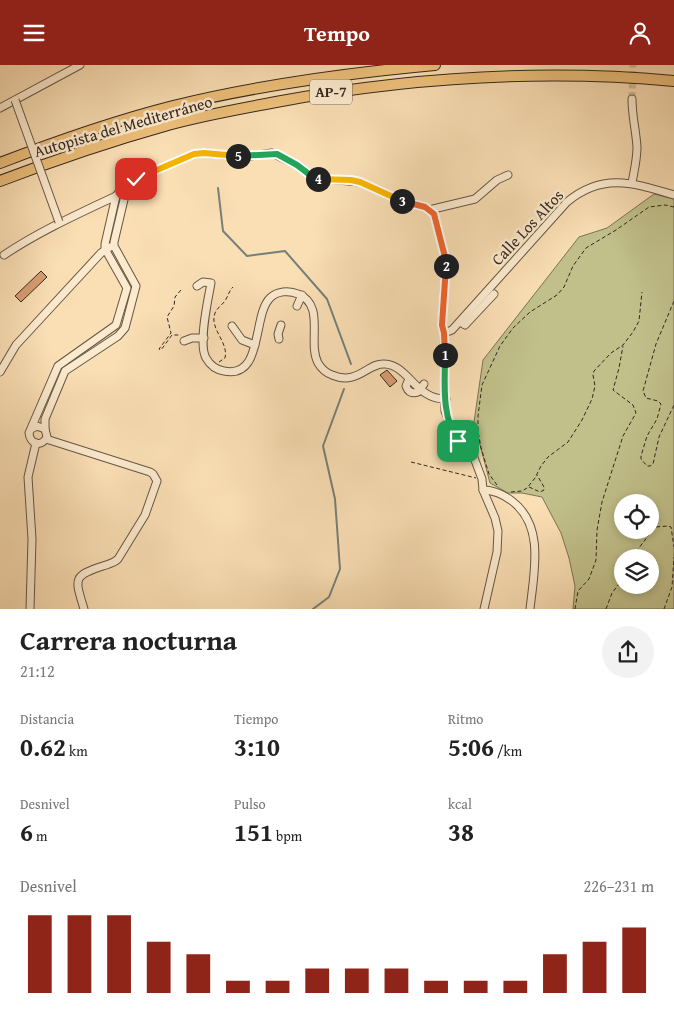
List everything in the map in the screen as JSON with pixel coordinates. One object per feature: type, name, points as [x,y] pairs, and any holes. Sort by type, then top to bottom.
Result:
[{"type":"highway","name":"Autopista del Mediterráneo","points":[[0,163],[104,126],[174,106],[249,90],[336,75],[435,65]]},
{"type":"highway","name":"Autopista del Mediterráneo","points":[[0,181],[55,160],[170,125],[319,94],[478,77],[616,77],[674,81]]},
{"type":"street","points":[[0,108],[80,65]]},
{"type":"street","points":[[15,99],[59,222]]},
{"type":"street","points":[[632,99],[632,118],[637,146],[632,183]]},
{"type":"street","points":[[4,255],[59,222],[116,196],[136,179],[194,154],[204,153],[244,157],[272,153],[297,165],[314,178],[360,182],[400,200],[429,210],[434,214],[446,261],[442,325],[444,333],[445,411],[454,435],[473,455],[482,479],[483,490],[495,518],[498,541],[484,609]]},
{"type":"street","points":[[429,210],[475,199],[497,180],[508,175]]},
{"type":"street","name":"Calle Los Altos","points":[[444,333],[452,330],[460,322],[554,216],[577,193],[603,183],[613,182],[632,183],[674,195]]},
{"type":"street","points":[[116,196],[104,244],[127,288],[116,325],[58,366],[36,416],[33,428],[29,433],[30,438],[36,443],[42,443],[46,439],[45,419],[66,371],[118,336],[125,328],[136,286],[114,246],[127,187]]},
{"type":"street","points":[[0,372],[16,345],[105,249],[114,246]]},
{"type":"street","points":[[197,286],[203,282],[211,283],[206,308],[204,350],[206,358],[219,370],[227,372],[236,371],[247,364],[255,345],[264,308],[271,297],[284,292],[293,292],[302,295],[311,306],[314,315],[314,345],[316,357],[321,368],[334,376],[349,378],[386,363],[399,369],[409,379],[422,386],[427,394],[439,399],[446,399]]},
{"type":"street","name":"Calle Los Altos","points":[[460,322],[465,325],[494,294]]},
{"type":"street","points":[[297,306],[302,295]]},
{"type":"street","points":[[279,339],[278,335],[281,325]]},
{"type":"street","points":[[232,326],[242,340],[255,345]]},
{"type":"street","points":[[186,338],[204,338]]},
{"type":"street","points":[[33,428],[37,426],[45,429]]},
{"type":"street","points":[[46,439],[150,472],[157,481],[145,515],[118,559],[113,563],[85,572],[78,579],[78,588],[84,609]]},
{"type":"street","points":[[30,609],[32,539],[28,477],[36,443]]},
{"type":"street","points":[[483,490],[496,493],[520,507],[534,531],[534,575],[530,609]]},
{"type":"path","points":[[497,486],[489,474],[481,448],[478,416],[482,385],[500,346],[512,328],[530,312],[557,295],[564,287],[573,266],[586,248],[649,207],[665,205],[674,207]]},
{"type":"path","points":[[212,365],[224,360],[226,356],[225,346],[215,327],[214,316],[215,311],[224,302],[233,287]]},
{"type":"path","points":[[181,290],[175,297],[174,307],[166,317],[172,333],[160,349],[172,335],[186,338]]},
{"type":"path","points":[[509,492],[522,491],[528,487],[548,457],[568,442],[582,421],[594,393],[594,371],[611,353],[623,345],[639,321],[642,292]]},
{"type":"path","points":[[674,301],[656,344],[642,391],[646,398],[658,401],[661,404],[657,419],[646,440],[641,457],[647,466],[650,467],[653,464],[659,437],[674,405]]},
{"type":"path","points":[[576,609],[578,591],[594,570],[597,555],[597,530],[600,509],[623,436],[636,413],[633,405],[613,390],[623,345]]},
{"type":"path","points":[[411,462],[467,477],[482,479]]},
{"type":"path","points":[[528,487],[540,492],[544,491],[544,487],[537,474]]},
{"type":"path","points":[[638,549],[655,527],[668,526],[671,527],[674,547]]},
{"type":"path","points":[[664,609],[672,587],[674,557]]},
{"type":"path","points":[[606,609],[614,590]]},
{"type":"shaded area","points":[[654,194],[674,199],[674,609],[573,609],[575,586],[569,558],[561,533],[542,497],[522,493],[508,493],[490,483],[474,422],[483,360],[579,237],[607,228]]},
{"type":"building","points":[[41,271],[47,277],[21,302],[15,296]]},
{"type":"building","points":[[387,370],[397,381],[390,387],[380,375]]},
{"type":"waterway","points":[[218,188],[223,231],[247,256],[285,251],[327,299],[351,364]]},
{"type":"waterway","points":[[313,609],[329,597],[340,569],[335,499],[323,446],[344,389]]},
{"type":"tunnel","points":[[632,99],[633,65]]},
{"type":"route","points":[[136,179],[194,154],[204,153],[244,157],[272,153],[297,165],[314,178],[360,182],[400,200],[425,207],[434,214],[446,261],[442,325],[444,333],[445,411],[458,441]]}]
